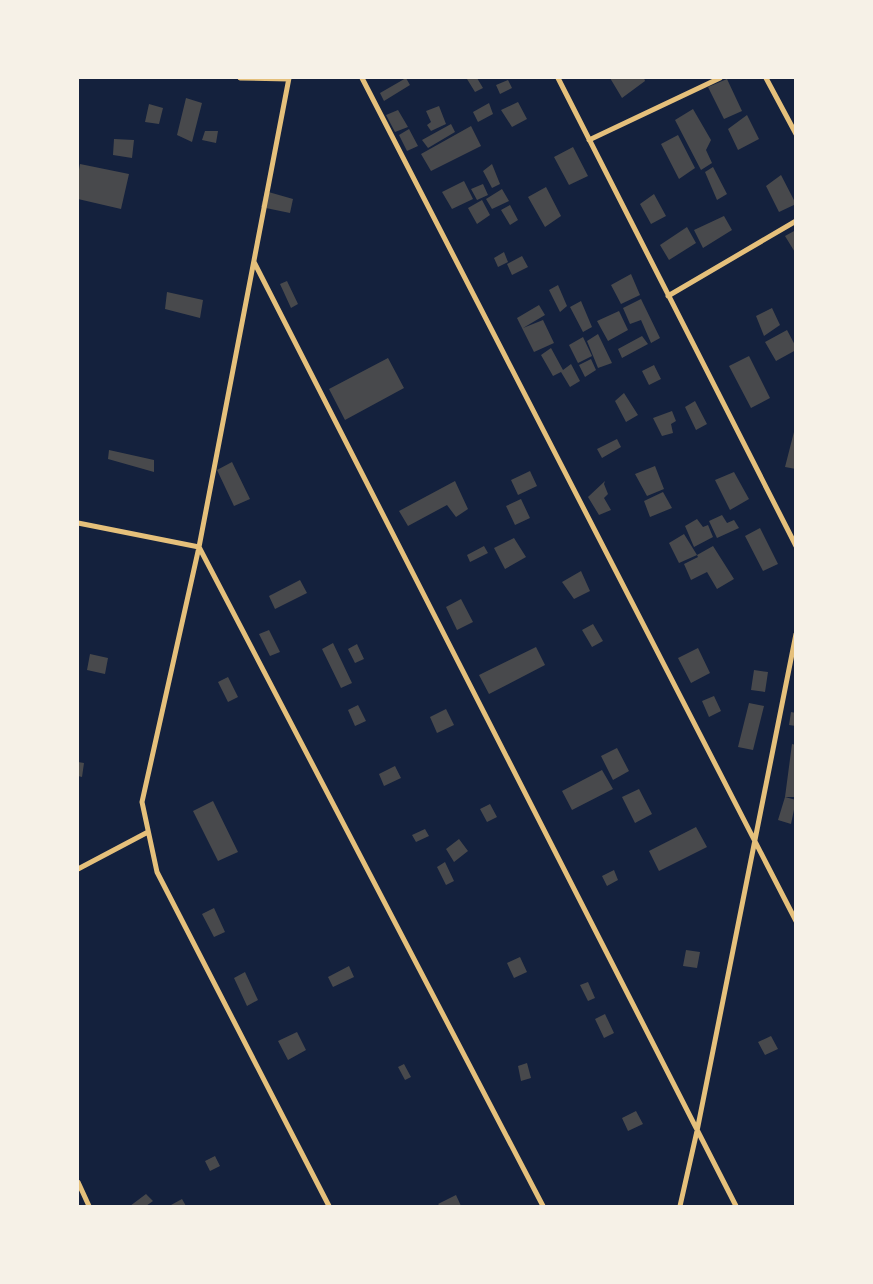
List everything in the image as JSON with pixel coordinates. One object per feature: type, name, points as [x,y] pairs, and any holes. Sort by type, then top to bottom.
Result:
[{"type":"street","points":[[240,78],[289,78],[200,546],[142,802],[156,872],[329,1206]]},
{"type":"street","points":[[362,78],[796,921]]},
{"type":"street","points":[[558,78],[796,546]]},
{"type":"street","points":[[589,140],[720,78]]},
{"type":"street","points":[[766,78],[796,134]]},
{"type":"street","points":[[668,296],[796,221]]},
{"type":"street","points":[[254,261],[736,1206]]},
{"type":"street","points":[[78,523],[200,546]]},
{"type":"street","points":[[200,546],[543,1206]]},
{"type":"street","points":[[680,1206],[697,1131],[796,634]]},
{"type":"street","points":[[78,869],[148,832]]},
{"type":"street","points":[[78,1182],[89,1206]]},
{"type":"building","points":[[406,78],[410,85],[384,101],[380,93]]},
{"type":"building","points":[[477,78],[483,88],[475,92],[467,79]]},
{"type":"building","points":[[610,78],[644,78],[645,81],[622,98]]},
{"type":"building","points":[[727,79],[742,111],[724,119],[708,87]]},
{"type":"building","points":[[508,80],[512,88],[500,94],[496,85]]},
{"type":"building","points":[[186,98],[202,103],[192,142],[177,135]]},
{"type":"building","points":[[518,102],[527,119],[512,127],[501,110]]},
{"type":"building","points":[[489,103],[493,114],[478,122],[473,112]]},
{"type":"building","points":[[149,104],[163,108],[159,124],[145,122]]},
{"type":"building","points":[[439,106],[446,124],[431,131],[427,125],[431,122],[426,111]]},
{"type":"building","points":[[693,109],[711,140],[706,150],[712,163],[701,170],[675,120]]},
{"type":"building","points":[[398,110],[408,127],[395,132],[386,115]]},
{"type":"building","points":[[747,115],[759,139],[738,150],[728,129]]},
{"type":"building","points":[[451,124],[455,132],[428,148],[422,140]]},
{"type":"building","points":[[471,126],[481,146],[431,171],[421,154]]},
{"type":"building","points":[[409,129],[418,146],[407,151],[399,135]]},
{"type":"building","points":[[205,131],[218,131],[216,143],[202,140]]},
{"type":"building","points":[[678,135],[695,168],[679,179],[661,144]]},
{"type":"building","points":[[114,139],[134,140],[132,158],[113,155]]},
{"type":"building","points":[[573,147],[588,176],[569,185],[554,157]]},
{"type":"building","points":[[80,164],[129,174],[121,209],[78,199]]},
{"type":"building","points":[[492,164],[500,184],[492,188],[483,171]]},
{"type":"building","points":[[713,167],[727,194],[717,200],[705,172]]},
{"type":"building","points":[[781,175],[796,204],[779,212],[766,186]]},
{"type":"building","points":[[464,181],[473,199],[452,209],[442,192]]},
{"type":"building","points":[[483,184],[488,195],[477,200],[471,189]]},
{"type":"building","points":[[546,187],[561,216],[545,227],[528,197]]},
{"type":"building","points":[[502,189],[509,201],[492,209],[486,199]]},
{"type":"building","points":[[265,191],[293,199],[290,213],[261,207]]},
{"type":"building","points":[[654,194],[666,216],[651,224],[640,204]]},
{"type":"building","points":[[482,200],[490,215],[477,224],[468,208]]},
{"type":"building","points":[[510,205],[518,220],[510,225],[501,210]]},
{"type":"building","points":[[724,216],[732,230],[703,248],[694,230]]},
{"type":"building","points":[[687,227],[696,243],[669,260],[660,245]]},
{"type":"building","points":[[796,230],[796,254],[785,236]]},
{"type":"building","points":[[504,252],[508,262],[498,267],[494,258]]},
{"type":"building","points":[[522,256],[528,267],[512,275],[507,264]]},
{"type":"building","points":[[631,274],[640,295],[621,304],[611,285]]},
{"type":"building","points":[[287,281],[298,304],[291,308],[280,284]]},
{"type":"building","points":[[558,285],[567,306],[560,312],[549,290]]},
{"type":"building","points":[[167,292],[203,300],[200,318],[165,309]]},
{"type":"building","points":[[641,299],[660,338],[651,343],[641,320],[630,324],[623,308]]},
{"type":"building","points":[[581,301],[592,327],[583,332],[570,307]]},
{"type":"building","points":[[539,305],[545,315],[523,328],[543,320],[554,343],[534,352],[517,318]]},
{"type":"building","points":[[772,308],[780,325],[764,336],[756,316]]},
{"type":"building","points":[[619,311],[628,330],[608,341],[597,321]]},
{"type":"building","points":[[787,330],[796,350],[776,361],[765,342]]},
{"type":"building","points":[[598,334],[612,363],[598,368],[587,341]]},
{"type":"building","points":[[642,336],[648,344],[622,358],[618,349]]},
{"type":"building","points":[[583,337],[592,356],[578,363],[569,345]]},
{"type":"building","points":[[551,348],[563,370],[571,364],[580,381],[570,387],[561,372],[553,376],[541,355]]},
{"type":"building","points":[[749,356],[770,398],[751,408],[729,366]]},
{"type":"building","points":[[388,358],[404,388],[345,420],[329,389]]},
{"type":"building","points":[[591,359],[596,370],[585,377],[579,365]]},
{"type":"building","points":[[654,365],[661,379],[649,385],[642,371]]},
{"type":"building","points":[[624,393],[638,415],[626,422],[615,401]]},
{"type":"building","points":[[695,401],[707,424],[696,430],[685,407]]},
{"type":"building","points":[[672,411],[676,421],[671,424],[673,433],[662,436],[653,418]]},
{"type":"building","points":[[796,428],[796,469],[785,467]]},
{"type":"building","points":[[617,439],[621,447],[602,458],[597,449]]},
{"type":"building","points":[[109,450],[154,460],[154,472],[108,459]]},
{"type":"building","points":[[232,462],[250,499],[234,506],[217,470]]},
{"type":"building","points":[[655,466],[664,489],[647,496],[635,474]]},
{"type":"building","points":[[530,471],[537,486],[518,495],[511,480]]},
{"type":"building","points":[[734,472],[749,499],[730,510],[715,480]]},
{"type":"building","points":[[455,481],[468,509],[456,517],[447,505],[408,526],[399,511]]},
{"type":"building","points":[[605,481],[604,484],[608,494],[604,498],[611,510],[599,515],[588,497]]},
{"type":"building","points":[[663,492],[672,508],[650,517],[644,501]]},
{"type":"building","points":[[521,499],[530,518],[515,525],[506,506]]},
{"type":"building","points":[[722,515],[727,523],[734,520],[739,528],[717,538],[709,521]]},
{"type":"building","points":[[697,519],[703,527],[708,525],[713,537],[694,547],[685,526]]},
{"type":"building","points":[[760,528],[778,564],[763,571],[745,536]]},
{"type":"building","points":[[684,534],[697,555],[679,563],[669,543]]},
{"type":"building","points":[[514,538],[526,557],[505,569],[494,548]]},
{"type":"building","points":[[484,546],[488,553],[470,562],[467,555]]},
{"type":"building","points":[[713,546],[734,579],[717,589],[707,572],[691,580],[684,564]]},
{"type":"building","points":[[581,571],[590,591],[574,599],[562,582]]},
{"type":"building","points":[[300,580],[307,593],[275,609],[269,596]]},
{"type":"building","points":[[461,599],[473,622],[457,630],[446,607]]},
{"type":"building","points":[[593,624],[603,641],[592,647],[582,630]]},
{"type":"building","points":[[269,630],[280,652],[270,656],[259,634]]},
{"type":"building","points":[[333,643],[352,683],[341,688],[322,649]]},
{"type":"building","points":[[357,644],[364,659],[355,663],[348,649]]},
{"type":"building","points":[[536,647],[545,665],[489,694],[479,675]]},
{"type":"building","points":[[698,648],[710,673],[691,683],[678,658]]},
{"type":"building","points":[[90,654],[108,658],[105,674],[87,670]]},
{"type":"building","points":[[754,670],[768,672],[765,692],[751,690]]},
{"type":"building","points":[[228,677],[238,697],[228,702],[218,682]]},
{"type":"building","points":[[714,696],[721,711],[709,717],[702,701]]},
{"type":"building","points":[[749,703],[764,706],[753,750],[738,747]]},
{"type":"building","points":[[358,705],[366,721],[355,726],[348,710]]},
{"type":"building","points":[[446,709],[454,725],[437,733],[430,717]]},
{"type":"building","points":[[791,712],[796,713],[796,726],[789,725]]},
{"type":"building","points":[[792,744],[796,745],[796,787],[794,797],[785,797]]},
{"type":"building","points":[[617,748],[629,771],[613,780],[601,756]]},
{"type":"building","points":[[78,762],[84,763],[82,777],[78,776]]},
{"type":"building","points":[[395,766],[401,778],[384,786],[379,774]]},
{"type":"building","points":[[602,770],[613,789],[572,810],[562,791]]},
{"type":"building","points":[[639,789],[652,814],[635,823],[622,797]]},
{"type":"building","points":[[785,797],[796,800],[791,824],[778,820]]},
{"type":"building","points":[[213,801],[238,852],[218,861],[193,811]]},
{"type":"building","points":[[490,804],[497,817],[487,822],[480,809]]},
{"type":"building","points":[[696,827],[707,847],[659,871],[649,851]]},
{"type":"building","points":[[425,829],[429,836],[416,842],[412,835]]},
{"type":"building","points":[[459,839],[468,851],[454,862],[446,849]]},
{"type":"building","points":[[445,862],[454,881],[446,885],[437,867]]},
{"type":"building","points":[[614,870],[618,880],[607,886],[602,876]]},
{"type":"building","points":[[214,908],[225,932],[214,937],[202,914]]},
{"type":"building","points":[[686,950],[700,952],[697,968],[683,966]]},
{"type":"building","points":[[520,957],[527,972],[514,978],[507,963]]},
{"type":"building","points":[[349,966],[354,977],[333,987],[328,977]]},
{"type":"building","points":[[245,972],[258,1000],[247,1006],[234,978]]},
{"type":"building","points":[[588,982],[595,998],[588,1001],[580,985]]},
{"type":"building","points":[[605,1014],[614,1033],[604,1038],[595,1019]]},
{"type":"building","points":[[297,1032],[306,1050],[288,1060],[278,1041]]},
{"type":"building","points":[[771,1036],[778,1049],[765,1055],[758,1042]]},
{"type":"building","points":[[527,1063],[531,1078],[521,1081],[518,1066]]},
{"type":"building","points":[[404,1064],[411,1077],[405,1080],[398,1067]]},
{"type":"building","points":[[636,1111],[643,1124],[628,1131],[622,1118]]},
{"type":"building","points":[[215,1156],[220,1166],[210,1171],[205,1161]]},
{"type":"building","points":[[146,1194],[153,1201],[146,1206],[130,1206]]},
{"type":"building","points":[[456,1195],[461,1206],[440,1206],[438,1204]]},
{"type":"building","points":[[182,1199],[186,1206],[171,1205]]}]
